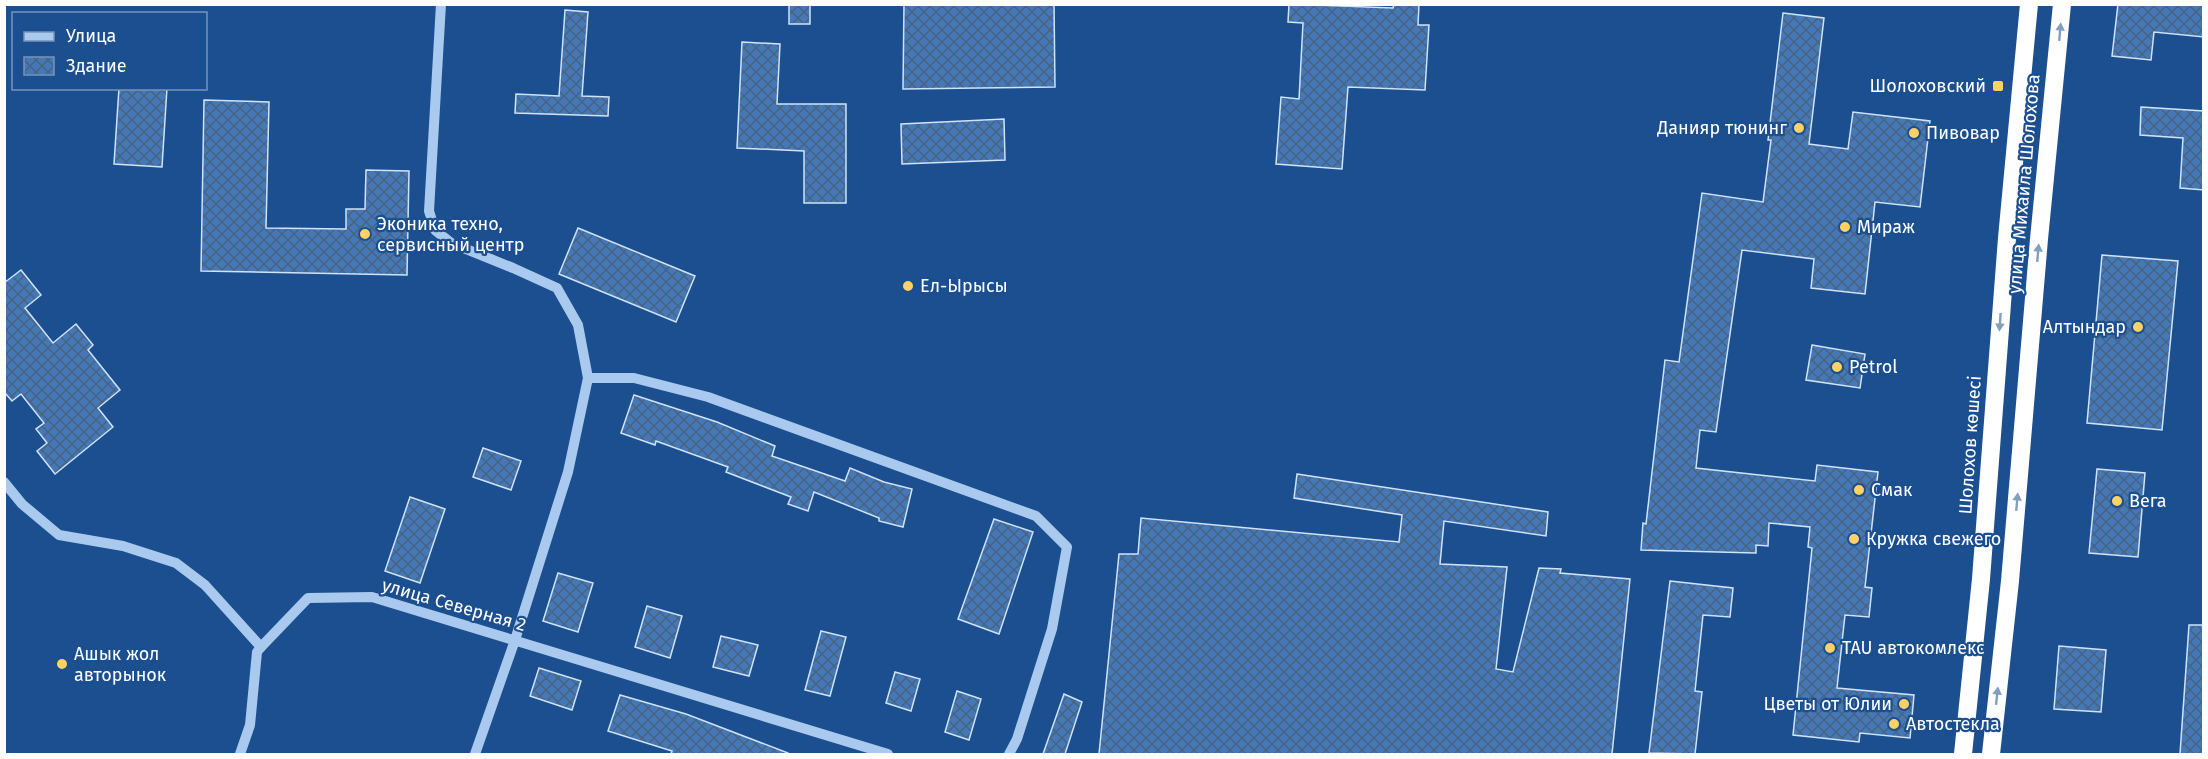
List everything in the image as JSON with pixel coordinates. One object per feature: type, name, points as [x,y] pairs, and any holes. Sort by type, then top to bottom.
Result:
[{"type":"highway","name":"улица Михаила Шолохова","points":[[2016,138],[2029,4]]},
{"type":"highway","name":"улица Михаила Шолохова","points":[[1991,754],[2010,581],[2062,4]]},
{"type":"highway","name":"Шолохов көшесі","points":[[1963,754],[1981,579],[2016,138]]},
{"type":"street","points":[[441,4],[429,211],[435,230],[451,243],[557,288],[578,325],[588,378],[567,472],[515,640],[476,754]]},
{"type":"street","points":[[588,378],[634,378],[708,397],[1036,516],[1067,547],[1052,629],[1017,739],[1009,754]]},
{"type":"street","points":[[4,482],[22,504],[59,535],[123,546],[176,563],[205,585],[261,647],[256,652],[250,725],[240,754]]},
{"type":"street","name":"улица Северная 2","points":[[261,647],[308,598],[372,597],[888,754]]},
{"type":"building","points":[[789,4],[810,4],[810,24],[789,24]]},
{"type":"building","points":[[904,4],[1054,4],[1055,87],[903,89]]},
{"type":"building","points":[[1289,4],[1393,8],[1394,4],[1419,4],[1418,25],[1429,25],[1425,90],[1348,87],[1342,169],[1276,164],[1281,97],[1299,99],[1303,23],[1288,22]]},
{"type":"building","points":[[2118,4],[2204,4],[2204,37],[2154,32],[2151,60],[2112,56]]},
{"type":"building","points":[[565,10],[588,12],[582,96],[609,97],[608,116],[515,113],[516,94],[559,96]]},
{"type":"building","points":[[1783,13],[1824,18],[1809,144],[1848,149],[1853,112],[1930,121],[1920,207],[1875,202],[1865,294],[1811,288],[1814,259],[1742,250],[1716,432],[1700,430],[1696,468],[1815,481],[1817,465],[1878,472],[1865,587],[1872,588],[1869,617],[1845,615],[1837,688],[1914,695],[1910,738],[1860,733],[1859,742],[1793,735],[1812,548],[1808,547],[1810,527],[1769,523],[1768,546],[1756,545],[1756,553],[1641,550],[1665,360],[1679,362],[1702,193],[1763,202]]},
{"type":"building","points":[[742,42],[780,44],[777,104],[846,104],[846,203],[804,203],[804,151],[737,148]]},
{"type":"building","points":[[119,90],[167,90],[162,167],[114,164]]},
{"type":"building","points":[[204,100],[269,102],[266,228],[346,229],[346,209],[365,209],[366,170],[409,171],[407,275],[201,271]]},
{"type":"building","points":[[2141,107],[2204,111],[2204,190],[2180,188],[2183,138],[2140,135]]},
{"type":"building","points":[[1004,119],[1005,160],[902,164],[901,124]]},
{"type":"building","points":[[578,228],[695,276],[676,322],[559,274]]},
{"type":"building","points":[[2102,255],[2178,261],[2162,430],[2087,423]]},
{"type":"building","points":[[21,270],[41,295],[25,308],[53,343],[76,324],[93,345],[88,350],[120,390],[98,408],[113,427],[55,474],[37,451],[47,443],[36,429],[44,423],[21,394],[12,401],[4,392],[4,283]]},
{"type":"building","points":[[1812,345],[1865,354],[1860,388],[1806,380]]},
{"type":"building","points":[[634,395],[717,422],[775,446],[772,456],[845,481],[850,468],[884,482],[912,489],[903,527],[879,521],[879,518],[814,492],[808,511],[788,504],[791,497],[726,472],[728,467],[656,441],[655,445],[621,433]]},
{"type":"building","points":[[483,448],[521,461],[511,490],[473,477]]},
{"type":"building","points":[[2097,469],[2145,473],[2138,557],[2089,553]]},
{"type":"building","points":[[1297,474],[1548,512],[1546,536],[1444,521],[1440,564],[1507,567],[1496,669],[1513,672],[1539,568],[1561,569],[1560,573],[1630,579],[1612,754],[1099,754],[1119,554],[1138,554],[1141,518],[1399,542],[1402,515],[1294,498]]},
{"type":"building","points":[[410,497],[445,509],[420,583],[385,571]]},
{"type":"building","points":[[994,519],[1033,532],[999,634],[958,619]]},
{"type":"building","points":[[558,573],[593,583],[578,632],[543,621]]},
{"type":"building","points":[[1670,581],[1733,588],[1730,617],[1703,615],[1695,691],[1702,692],[1695,754],[1649,753]]},
{"type":"building","points":[[647,606],[682,616],[670,658],[635,647]]},
{"type":"building","points":[[2189,625],[2204,625],[2204,754],[2180,754]]},
{"type":"building","points":[[821,631],[846,637],[830,696],[805,690]]},
{"type":"building","points":[[721,636],[758,645],[749,676],[713,667]]},
{"type":"building","points":[[2059,646],[2106,650],[2101,712],[2054,709]]},
{"type":"building","points":[[539,668],[581,681],[572,710],[530,696]]},
{"type":"building","points":[[895,672],[920,679],[911,711],[886,703]]},
{"type":"building","points":[[957,691],[981,699],[969,740],[945,732]]},
{"type":"building","points":[[1064,694],[1082,702],[1065,754],[1043,754]]},
{"type":"building","points":[[620,695],[686,714],[788,754],[671,754],[672,751],[608,731]]},
{"type":"place","name":"Шолоховский","points":[[1998,86]]},
{"type":"place","name":"Данияр тюнинг","points":[[1799,128]]},
{"type":"place","name":"Пивовар","points":[[1914,133]]},
{"type":"place","name":"Мираж","points":[[1845,227]]},
{"type":"place","name":"Эконика техно, сервисный центр","points":[[365,234]]},
{"type":"place","name":"Ел-Ырысы","points":[[908,286]]},
{"type":"place","name":"Алтындар","points":[[2138,327]]},
{"type":"place","name":"Petrol","points":[[1837,367]]},
{"type":"place","name":"Смак","points":[[1859,490]]},
{"type":"place","name":"Вега","points":[[2117,501]]},
{"type":"place","name":"Кружка свежего","points":[[1854,539]]},
{"type":"place","name":"TAU автокомлекс","points":[[1830,648]]},
{"type":"place","name":"Ашык жол авторынок","points":[[62,664]]},
{"type":"place","name":"Цветы от Юлии","points":[[1904,704]]},
{"type":"place","name":"Автостекла","points":[[1894,724]]}]
